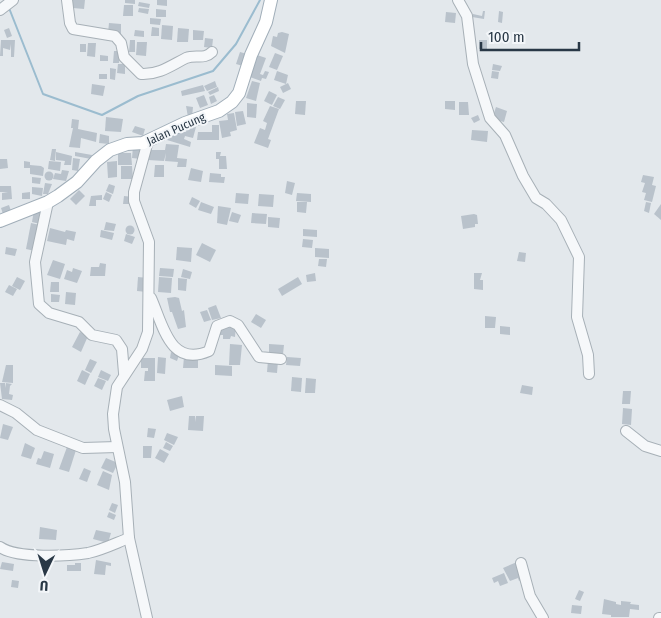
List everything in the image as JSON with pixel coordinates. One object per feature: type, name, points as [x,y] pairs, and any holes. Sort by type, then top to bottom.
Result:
[{"type":"main road","name":"Jalan Pucung","points":[[0,221],[48,202],[77,182],[96,161],[110,150],[127,144],[148,142],[185,123],[219,111],[232,102],[239,93],[251,55],[266,22],[271,0]]},
{"type":"street","points":[[67,0],[68,18],[73,29],[115,36],[121,43],[124,57],[141,74],[176,66],[190,57],[206,57],[212,52]]},
{"type":"street","points":[[458,0],[467,16],[473,64],[490,118],[501,128],[523,176],[536,198],[546,204],[561,220],[579,257],[577,317],[588,355],[589,374]]},
{"type":"street","points":[[1,9],[12,1]]},
{"type":"street","points":[[147,618],[129,538],[125,482],[113,422],[114,399],[124,373],[145,344],[148,332],[150,242],[134,201],[134,192],[148,142]]},
{"type":"street","points":[[48,202],[35,262],[39,304],[50,313],[79,322],[92,335],[116,340],[122,349],[124,373]]},
{"type":"street","points":[[150,294],[171,344],[182,354],[195,355],[208,351],[212,347],[218,326],[230,321],[238,325],[258,356],[281,359]]},
{"type":"street","points":[[0,405],[16,413],[37,430],[83,448],[117,447]]},
{"type":"street","points":[[626,432],[645,446],[661,451]]},
{"type":"street","points":[[0,548],[7,552],[34,555],[86,553],[129,538]]},
{"type":"street","points":[[521,563],[530,596],[543,618]]},
{"type":"building","points":[[73,0],[85,0],[84,9],[73,8]]},
{"type":"building","points":[[125,0],[135,0],[135,4],[125,3]]},
{"type":"building","points":[[157,0],[167,0],[167,6],[157,5]]},
{"type":"building","points":[[139,2],[150,4],[149,8],[138,6]]},
{"type":"building","points":[[124,5],[133,5],[133,16],[123,16]]},
{"type":"building","points":[[139,8],[149,9],[148,14],[138,12]]},
{"type":"building","points":[[156,9],[166,10],[166,17],[156,17]]},
{"type":"building","points":[[483,11],[485,11],[484,19],[472,17],[473,14],[482,16]]},
{"type":"building","points":[[499,11],[503,12],[502,23],[498,22]]},
{"type":"building","points":[[446,12],[456,13],[455,23],[445,22]]},
{"type":"building","points":[[150,18],[161,19],[160,25],[150,24]]},
{"type":"building","points":[[109,23],[121,24],[121,34],[108,33]]},
{"type":"building","points":[[162,25],[173,26],[172,40],[161,39]]},
{"type":"building","points":[[152,27],[159,28],[159,36],[151,36]]},
{"type":"building","points":[[9,28],[12,36],[7,38],[4,30]]},
{"type":"building","points":[[178,28],[189,29],[188,42],[177,42]]},
{"type":"building","points":[[135,30],[144,31],[144,37],[134,36]]},
{"type":"building","points":[[193,30],[204,31],[203,40],[193,40]]},
{"type":"building","points":[[278,33],[289,34],[285,53],[271,46],[273,36],[277,37]]},
{"type":"building","points":[[205,38],[213,39],[212,48],[204,47]]},
{"type":"building","points":[[1,40],[15,40],[14,57],[11,57],[11,44],[10,50],[3,48],[3,56],[0,56]]},
{"type":"building","points":[[130,40],[135,40],[135,52],[129,52]]},
{"type":"building","points":[[479,40],[487,40],[487,49],[479,49]]},
{"type":"building","points":[[137,42],[147,42],[146,56],[136,55]]},
{"type":"building","points":[[88,43],[96,43],[95,57],[87,56]]},
{"type":"building","points":[[80,44],[86,44],[86,52],[80,52]]},
{"type":"building","points":[[114,51],[120,51],[119,63],[113,63]]},
{"type":"building","points":[[240,52],[247,54],[243,66],[236,64]]},
{"type":"building","points":[[275,53],[283,56],[277,70],[269,67]]},
{"type":"building","points":[[254,54],[266,58],[260,74],[263,75],[265,71],[269,72],[266,79],[262,78],[261,81],[250,77],[254,67],[251,66]]},
{"type":"building","points":[[100,55],[108,56],[108,61],[100,61]]},
{"type":"building","points":[[118,64],[125,64],[125,74],[117,73]]},
{"type":"building","points":[[493,64],[502,66],[500,71],[492,70]]},
{"type":"building","points":[[110,68],[116,69],[115,80],[110,79]]},
{"type":"building","points":[[277,71],[288,75],[286,84],[274,80]]},
{"type":"building","points":[[492,71],[499,72],[498,79],[491,78]]},
{"type":"building","points":[[99,74],[107,74],[107,79],[99,79]]},
{"type":"building","points":[[215,81],[217,87],[207,91],[204,86]]},
{"type":"building","points":[[252,81],[260,83],[256,101],[246,98]]},
{"type":"building","points":[[288,83],[291,89],[283,93],[280,87]]},
{"type":"building","points":[[92,84],[105,86],[103,96],[91,94]]},
{"type":"building","points":[[203,85],[205,91],[182,96],[181,91]]},
{"type":"building","points":[[218,87],[219,91],[210,95],[208,92]]},
{"type":"building","points":[[269,91],[277,95],[272,105],[264,101]]},
{"type":"building","points":[[204,95],[208,105],[200,108],[196,98]]},
{"type":"building","points":[[214,95],[217,101],[211,104],[209,97]]},
{"type":"building","points":[[278,97],[285,100],[280,109],[273,106]]},
{"type":"building","points":[[296,101],[306,101],[305,115],[295,114]]},
{"type":"building","points":[[445,101],[455,101],[455,110],[445,109]]},
{"type":"building","points":[[459,102],[468,102],[469,115],[459,115]]},
{"type":"building","points":[[247,103],[257,104],[256,118],[247,117]]},
{"type":"building","points":[[186,106],[193,107],[192,117],[188,117]]},
{"type":"building","points":[[270,106],[279,109],[268,139],[271,140],[268,148],[254,143],[260,128],[265,130],[267,123],[263,121]]},
{"type":"building","points":[[496,107],[507,111],[504,122],[492,119]]},
{"type":"building","points":[[243,111],[246,124],[237,126],[235,112]]},
{"type":"building","points":[[234,113],[237,130],[230,132],[231,136],[222,138],[219,121],[228,120],[227,114]]},
{"type":"building","points":[[478,115],[480,120],[474,123],[471,118]]},
{"type":"building","points":[[106,117],[123,119],[121,132],[105,131]]},
{"type":"building","points":[[72,119],[79,120],[78,129],[97,133],[96,142],[81,138],[80,148],[69,147],[73,128],[71,128]]},
{"type":"building","points":[[188,125],[196,127],[193,138],[185,136],[184,139],[191,142],[190,147],[167,140],[168,135],[177,130],[186,132]]},
{"type":"building","points":[[212,125],[219,125],[219,140],[197,140],[198,132],[212,132]]},
{"type":"building","points":[[135,126],[145,129],[143,136],[132,132]]},
{"type":"building","points":[[472,130],[488,131],[487,142],[471,140]]},
{"type":"building","points":[[100,134],[109,136],[109,144],[99,143]]},
{"type":"building","points":[[166,144],[179,145],[177,158],[187,159],[186,167],[177,167],[178,162],[165,161],[166,153],[164,161],[148,160],[149,150],[165,150]]},
{"type":"building","points":[[133,146],[142,148],[141,159],[132,158]]},
{"type":"building","points":[[52,149],[56,149],[55,161],[50,160]]},
{"type":"building","points":[[56,152],[72,156],[71,165],[64,165],[65,161],[56,160]]},
{"type":"building","points":[[75,152],[92,155],[91,159],[75,156]]},
{"type":"building","points":[[216,152],[221,152],[220,156],[226,156],[227,169],[219,169],[219,159],[216,159]]},
{"type":"building","points":[[118,153],[131,153],[132,165],[118,165]]},
{"type":"building","points":[[73,158],[80,159],[78,171],[72,170]]},
{"type":"building","points":[[0,159],[7,159],[8,168],[0,169]]},
{"type":"building","points":[[24,161],[30,162],[30,165],[44,168],[43,176],[30,174],[30,168],[24,168]]},
{"type":"building","points":[[49,161],[61,162],[60,171],[48,169]]},
{"type":"building","points":[[117,161],[117,177],[108,178],[107,162]]},
{"type":"building","points":[[155,165],[164,165],[164,177],[154,177]]},
{"type":"building","points":[[121,166],[132,166],[133,179],[121,179]]},
{"type":"building","points":[[191,168],[203,171],[201,182],[188,180]]},
{"type":"building","points":[[62,170],[69,171],[66,181],[53,179],[55,173],[61,174]]},
{"type":"building","points":[[49,172],[53,176],[49,180],[45,176]]},
{"type":"building","points":[[210,173],[221,174],[221,177],[225,177],[224,183],[209,182]]},
{"type":"building","points":[[643,175],[654,177],[652,185],[656,186],[652,202],[644,200],[646,193],[642,192],[645,183],[641,182]]},
{"type":"building","points":[[32,177],[41,178],[40,184],[32,183]]},
{"type":"building","points":[[287,181],[295,183],[292,195],[285,193]]},
{"type":"building","points":[[45,183],[52,184],[48,194],[43,194]]},
{"type":"building","points":[[109,184],[115,186],[113,194],[106,191]]},
{"type":"building","points":[[0,186],[11,186],[12,199],[2,200],[2,193],[8,192],[0,192]]},
{"type":"building","points":[[32,187],[43,188],[42,196],[32,194]]},
{"type":"building","points":[[79,190],[85,196],[76,205],[70,199]]},
{"type":"building","points":[[30,192],[30,199],[22,199],[22,193]]},
{"type":"building","points":[[106,192],[112,195],[109,202],[103,199]]},
{"type":"building","points":[[236,193],[249,194],[248,204],[235,203]]},
{"type":"building","points":[[297,193],[311,194],[311,202],[296,201]]},
{"type":"building","points":[[259,194],[274,195],[273,207],[258,206]]},
{"type":"building","points":[[102,195],[102,200],[96,200],[96,206],[89,206],[91,196]]},
{"type":"building","points":[[124,196],[133,197],[132,204],[123,204]]},
{"type":"building","points":[[192,197],[200,201],[196,208],[189,204]]},
{"type":"building","points":[[201,202],[214,207],[211,214],[198,210]]},
{"type":"building","points":[[297,202],[307,202],[306,213],[297,212]]},
{"type":"building","points":[[646,202],[651,203],[649,213],[644,211]]},
{"type":"building","points":[[661,204],[661,220],[654,214]]},
{"type":"building","points":[[9,205],[11,211],[3,214],[1,208]]},
{"type":"building","points":[[218,206],[231,208],[227,225],[217,223]]},
{"type":"building","points":[[34,210],[41,211],[40,224],[32,222]]},
{"type":"building","points":[[232,212],[241,215],[238,223],[229,221]]},
{"type":"building","points":[[252,213],[267,214],[266,224],[251,223]]},
{"type":"building","points":[[477,215],[478,224],[475,224],[475,227],[463,229],[461,216]]},
{"type":"building","points":[[268,217],[280,218],[279,228],[268,227]]},
{"type":"building","points":[[106,222],[116,224],[114,231],[104,230]]},
{"type":"building","points":[[31,223],[40,225],[35,251],[26,249]]},
{"type":"building","points":[[130,226],[134,230],[130,234],[126,230]]},
{"type":"building","points":[[50,228],[65,232],[66,230],[76,232],[74,241],[67,239],[66,245],[47,241]]},
{"type":"building","points":[[303,229],[317,230],[317,237],[303,236]]},
{"type":"building","points":[[101,230],[114,233],[112,240],[100,237]]},
{"type":"building","points":[[126,234],[135,237],[132,244],[124,241]]},
{"type":"building","points":[[303,239],[313,240],[312,248],[302,247]]},
{"type":"building","points":[[202,243],[216,250],[210,262],[196,255]]},
{"type":"building","points":[[6,247],[17,249],[15,256],[5,254]]},
{"type":"building","points":[[177,247],[192,248],[191,262],[176,260]]},
{"type":"building","points":[[315,248],[329,249],[329,258],[315,257]]},
{"type":"building","points":[[519,252],[526,253],[525,262],[517,261]]},
{"type":"building","points":[[319,259],[327,259],[326,267],[318,266]]},
{"type":"building","points":[[53,260],[65,264],[60,279],[47,275]]},
{"type":"building","points":[[100,263],[106,264],[105,276],[90,276],[91,267],[99,267]]},
{"type":"building","points":[[73,268],[82,271],[77,283],[64,279],[67,270],[72,272]]},
{"type":"building","points":[[160,268],[174,269],[173,277],[159,276]]},
{"type":"building","points":[[183,269],[192,272],[190,279],[181,277]]},
{"type":"building","points":[[315,273],[316,281],[307,282],[306,275]]},
{"type":"building","points":[[474,273],[482,273],[480,280],[483,280],[483,290],[474,289]]},
{"type":"building","points":[[17,277],[25,281],[20,290],[12,286]]},
{"type":"building","points":[[138,277],[148,278],[147,292],[137,291]]},
{"type":"building","points":[[159,277],[172,278],[171,293],[158,292]]},
{"type":"building","points":[[298,277],[302,284],[282,296],[278,289]]},
{"type":"building","points":[[178,278],[187,279],[186,291],[178,290]]},
{"type":"building","points":[[51,282],[59,282],[59,292],[50,292]]},
{"type":"building","points":[[9,285],[17,289],[13,296],[5,292]]},
{"type":"building","points":[[66,292],[76,293],[75,305],[65,304]]},
{"type":"building","points":[[51,294],[60,295],[59,302],[51,302]]},
{"type":"building","points":[[167,298],[179,298],[182,311],[184,310],[186,327],[178,329],[172,312],[170,312]]},
{"type":"building","points":[[216,305],[221,318],[212,320],[208,308]]},
{"type":"building","points":[[207,310],[211,320],[204,322],[200,312]]},
{"type":"building","points":[[256,314],[266,320],[261,328],[251,322]]},
{"type":"building","points":[[485,316],[496,317],[495,328],[485,328]]},
{"type":"building","points":[[227,325],[236,325],[235,337],[231,336],[230,339],[223,339],[223,335],[219,335],[220,327],[227,328]]},
{"type":"building","points":[[500,326],[510,327],[510,335],[500,334]]},
{"type":"building","points":[[80,332],[88,336],[81,352],[72,347]]},
{"type":"building","points":[[230,344],[242,345],[240,365],[229,365]]},
{"type":"building","points":[[269,344],[284,345],[283,354],[269,353]]},
{"type":"building","points":[[171,352],[179,355],[177,361],[170,358]]},
{"type":"building","points":[[158,357],[166,358],[165,374],[157,373]]},
{"type":"building","points":[[184,357],[198,358],[198,368],[183,368]]},
{"type":"building","points":[[287,357],[301,358],[300,366],[286,365]]},
{"type":"building","points":[[141,358],[155,358],[155,381],[144,381],[145,371],[148,371],[148,368],[141,368]]},
{"type":"building","points":[[90,359],[97,362],[91,373],[85,370]]},
{"type":"building","points":[[268,360],[278,361],[277,373],[267,372]]},
{"type":"building","points":[[6,365],[13,365],[13,383],[2,382]]},
{"type":"building","points":[[215,365],[232,366],[232,376],[215,375]]},
{"type":"building","points":[[82,370],[90,374],[85,385],[77,381]]},
{"type":"building","points":[[101,370],[111,375],[108,381],[98,377]]},
{"type":"building","points":[[292,377],[302,378],[301,392],[291,391]]},
{"type":"building","points":[[98,378],[106,381],[102,390],[94,386]]},
{"type":"building","points":[[306,378],[316,379],[315,393],[305,393]]},
{"type":"building","points":[[0,383],[5,383],[5,388],[6,383],[12,384],[9,394],[13,395],[12,400],[2,399]]},
{"type":"building","points":[[522,385],[533,387],[532,395],[520,393]]},
{"type":"building","points":[[623,391],[631,391],[630,404],[622,404]]},
{"type":"building","points":[[182,396],[184,407],[170,411],[167,400]]},
{"type":"building","points":[[623,408],[632,409],[631,425],[622,424]]},
{"type":"building","points":[[189,416],[195,416],[196,422],[196,416],[204,416],[203,431],[188,430]]},
{"type":"building","points":[[3,424],[13,427],[8,440],[0,438]]},
{"type":"building","points":[[148,428],[156,429],[154,438],[147,437]]},
{"type":"building","points":[[167,433],[178,437],[174,445],[164,440]]},
{"type":"building","points":[[166,442],[173,446],[170,451],[163,448]]},
{"type":"building","points":[[25,443],[35,448],[31,459],[21,456]]},
{"type":"building","points":[[143,446],[152,446],[151,458],[143,458]]},
{"type":"building","points":[[67,447],[76,450],[69,472],[59,469]]},
{"type":"building","points":[[160,449],[169,454],[164,463],[155,458]]},
{"type":"building","points":[[44,451],[54,454],[50,468],[36,464],[38,458],[41,459]]},
{"type":"building","points":[[106,458],[118,463],[113,473],[101,468]]},
{"type":"building","points":[[84,468],[91,471],[87,482],[79,479]]},
{"type":"building","points":[[103,471],[112,475],[109,490],[97,485]]},
{"type":"building","points":[[112,503],[118,505],[115,513],[109,510]]},
{"type":"building","points":[[109,512],[116,515],[114,520],[107,517]]},
{"type":"building","points":[[40,527],[57,530],[56,540],[39,539]]},
{"type":"building","points":[[96,530],[111,533],[108,543],[93,539]]},
{"type":"building","points":[[96,560],[111,563],[111,566],[106,565],[105,575],[94,574]]},
{"type":"building","points":[[2,562],[14,564],[13,571],[0,569]]},
{"type":"building","points":[[517,562],[524,578],[519,581],[518,578],[510,581],[503,568]]},
{"type":"building","points":[[75,563],[81,563],[81,571],[67,571],[67,565],[75,565]]},
{"type":"building","points":[[504,573],[508,583],[500,586],[498,581],[494,583],[492,578]]},
{"type":"building","points":[[12,580],[19,581],[18,588],[11,587]]},
{"type":"building","points":[[579,590],[584,592],[580,601],[575,599]]},
{"type":"building","points":[[604,599],[621,605],[621,601],[631,602],[630,604],[639,605],[639,610],[630,609],[629,617],[611,617],[611,615],[602,614]]},
{"type":"building","points":[[572,605],[582,606],[581,614],[571,613]]},
{"type":"waterway","points":[[9,8],[43,94],[102,115],[138,96],[213,71],[236,44],[260,0]]}]
